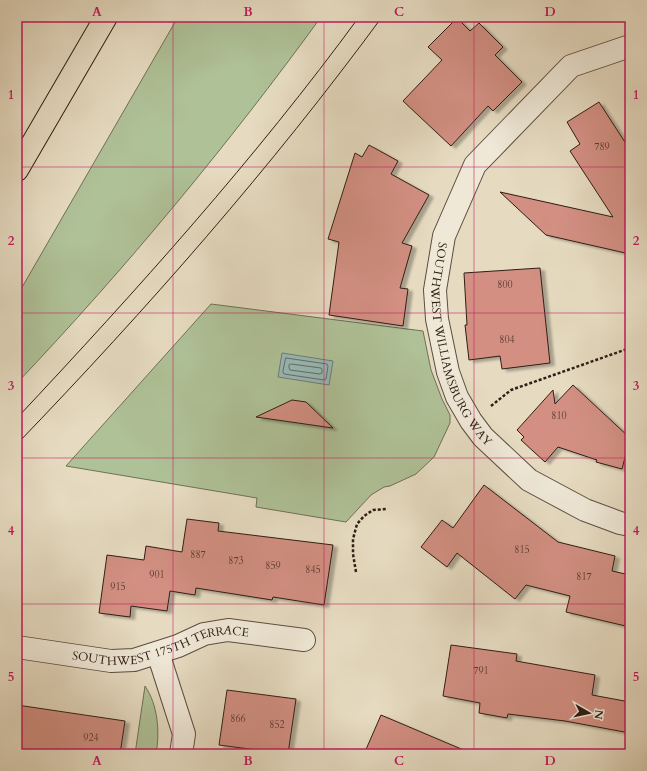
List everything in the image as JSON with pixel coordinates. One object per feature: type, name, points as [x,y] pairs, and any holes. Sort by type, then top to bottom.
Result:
[{"type":"main road","points":[[17,170],[106,17]]},
{"type":"street","name":"SOUTHWEST WILLIAMSBURG WAY","points":[[630,46],[571,66],[475,165],[444,236],[435,290],[437,319],[448,372],[457,397],[483,437],[529,480],[585,510],[620,523],[630,525]]},
{"type":"street","name":"SOUTHWEST 175TH TERRACE","points":[[17,647],[111,661],[134,660],[158,653],[204,634],[228,630],[304,640]]},
{"type":"street","points":[[158,653],[184,734],[181,754]]},
{"type":"path","points":[[472,422],[511,390],[630,348]]},
{"type":"path","points":[[356,572],[353,546],[357,524],[364,516],[373,510],[386,509]]},
{"type":"green space","points":[[178,17],[321,17],[250,112],[175,205],[58,340],[17,383],[17,296]]},
{"type":"green space","points":[[211,304],[423,331],[431,370],[450,415],[450,423],[434,457],[416,474],[390,486],[384,487],[371,495],[346,522],[256,507],[257,498],[66,466]]},
{"type":"green space","points":[[145,686],[153,702],[157,719],[158,737],[156,754],[135,754]]},
{"type":"water","points":[[282,353],[333,361],[329,385],[278,377]]},
{"type":"building","points":[[457,18],[470,31],[479,23],[503,47],[495,55],[522,82],[493,111],[488,106],[451,146],[403,101],[442,60],[428,47]]},
{"type":"building","points":[[599,102],[630,150],[630,254],[546,235],[500,192],[613,217],[570,151],[580,144],[567,122]]},
{"type":"building","points":[[369,145],[398,161],[391,174],[429,195],[402,243],[412,246],[400,288],[408,289],[403,326],[329,315],[339,242],[328,239],[355,153],[362,157]]},
{"type":"building","points":[[540,268],[550,363],[502,369],[500,356],[469,360],[465,325],[467,325],[464,273]]},
{"type":"building","points":[[573,385],[630,438],[622,469],[596,462],[597,460],[558,447],[545,462],[521,440],[524,437],[517,430],[553,390],[555,404]]},
{"type":"building","points":[[292,400],[306,402],[333,428],[256,417]]},
{"type":"building","points":[[484,485],[558,542],[615,556],[612,571],[630,575],[630,627],[566,612],[570,596],[526,585],[515,599],[457,553],[447,567],[421,547],[442,520],[453,528]]},
{"type":"building","points":[[187,519],[219,523],[218,531],[333,545],[324,605],[273,597],[272,600],[196,588],[195,595],[170,591],[167,611],[131,606],[130,617],[99,613],[107,555],[144,560],[146,546],[182,552]]},
{"type":"building","points":[[451,645],[517,654],[516,661],[595,675],[592,695],[630,702],[630,733],[565,721],[508,714],[507,718],[479,713],[480,703],[443,696]]},
{"type":"building","points":[[227,690],[296,699],[288,754],[219,745]]},
{"type":"building","points":[[17,705],[125,721],[120,754],[17,754]]},
{"type":"building","points":[[381,715],[473,754],[364,754]]},
{"type":"tram line","points":[[17,418],[151,272],[237,173],[279,122],[359,17]]},
{"type":"tram line","points":[[17,444],[113,342],[207,236],[252,183],[340,73],[382,17]]}]
